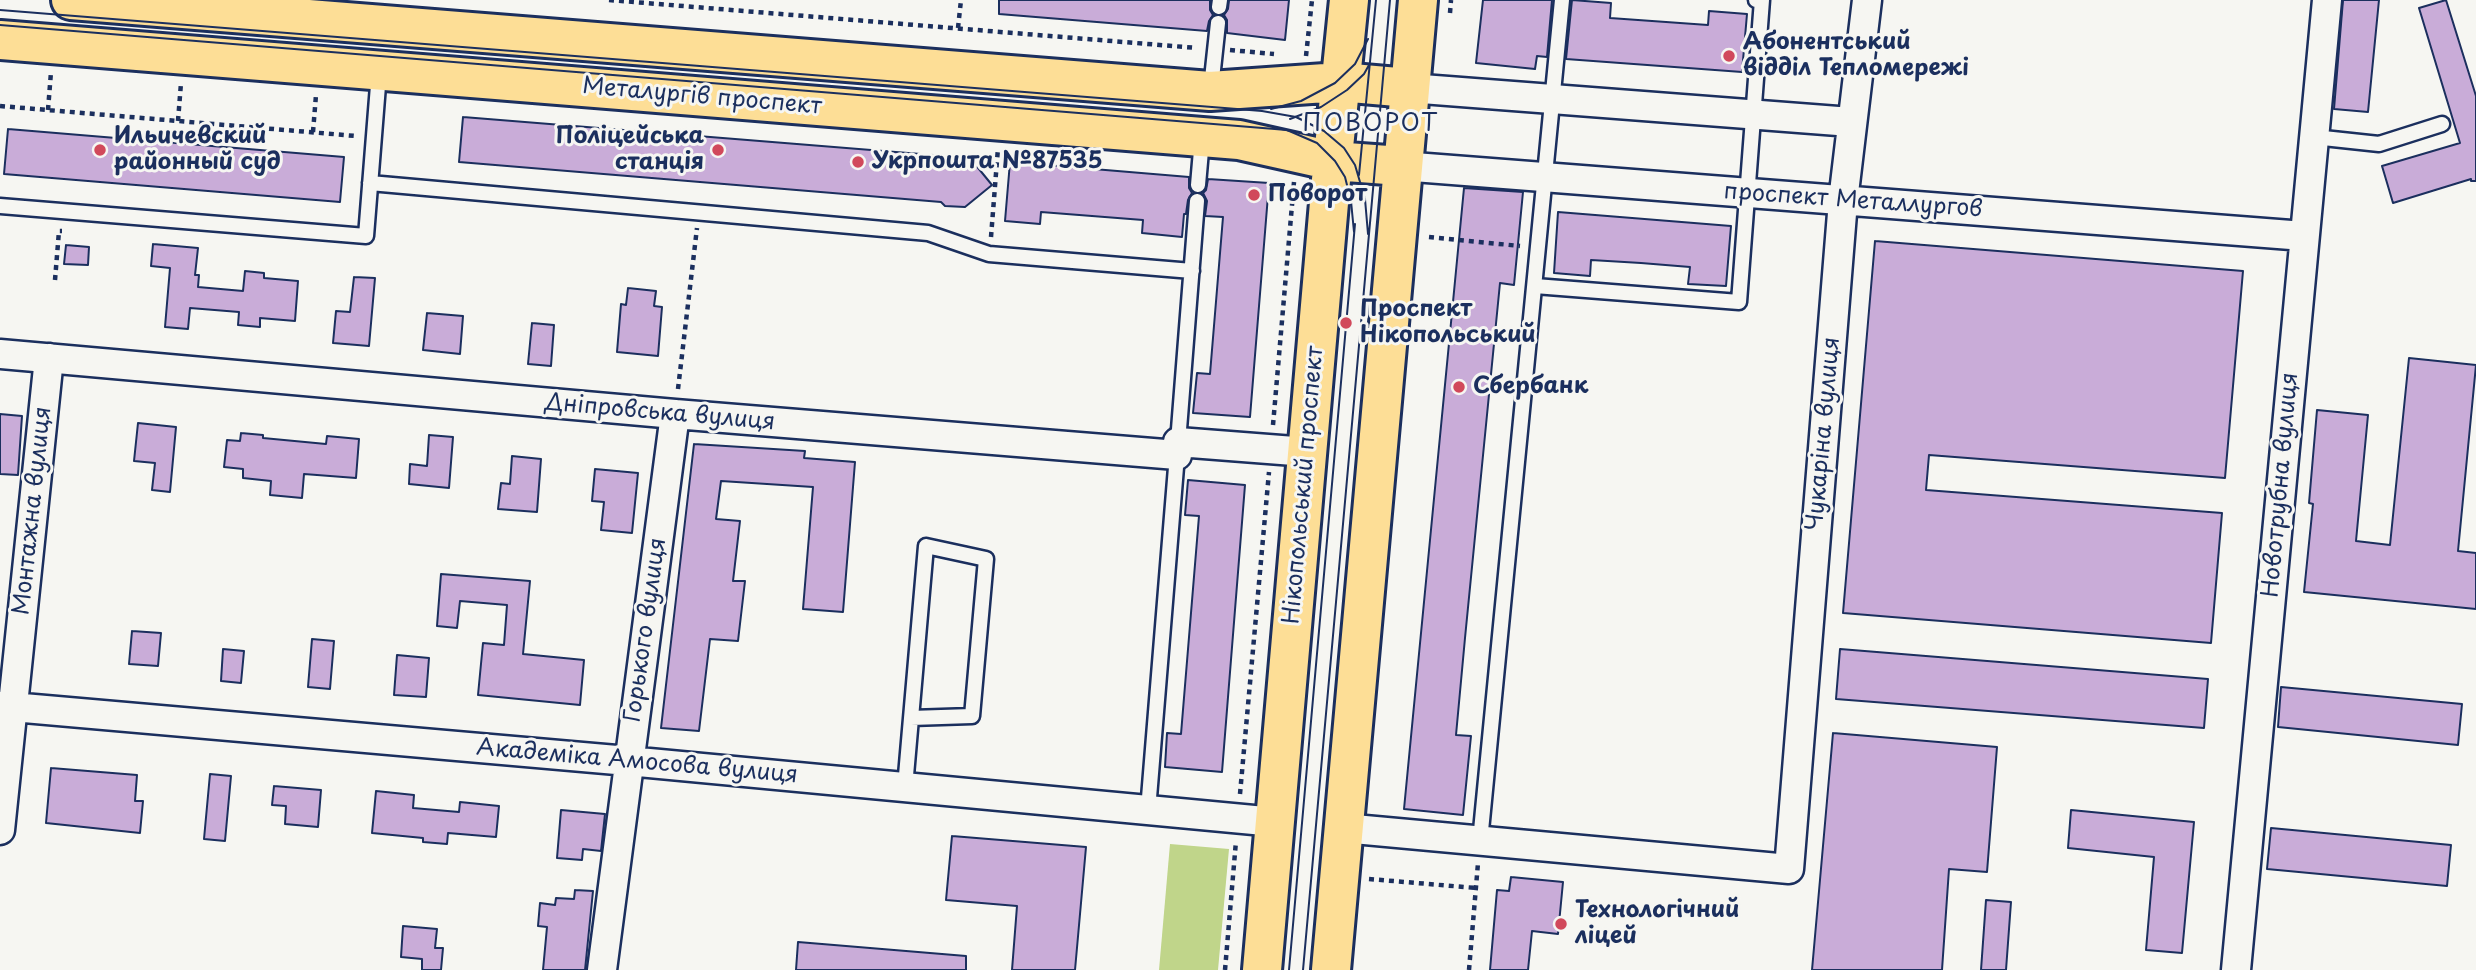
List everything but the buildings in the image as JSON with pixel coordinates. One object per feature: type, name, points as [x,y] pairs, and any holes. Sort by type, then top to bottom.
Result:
[{"type":"main road","name":"Металургів проспект","points":[[71,0],[384,13],[1210,91],[1340,82],[1409,88]]},
{"type":"main road","name":"Нікопольський проспект","points":[[1262,970],[1256,820],[1289,451],[1333,161],[1349,0]]},
{"type":"main road","points":[[1331,970],[1401,166],[1418,0]]},
{"type":"main road","points":[[379,71],[384,13]]},
{"type":"main road","name":"Металургів проспект","points":[[0,40],[1202,137],[1250,142],[1333,161],[1401,166]]},
{"type":"street","name":"Чукаріна вулиця","points":[[1480,841],[1789,869],[1843,201],[1867,0]]},
{"type":"street","name":"Новотрубна вулиця","points":[[2236,970],[2327,0]]},
{"type":"street","points":[[1409,88],[1851,122]]},
{"type":"street","name":"проспект Металлургов","points":[[1401,166],[2304,236]]},
{"type":"street","name":"Дніпровська вулиця","points":[[0,354],[675,414],[1177,449],[1289,451]]},
{"type":"street","name":"Монтажна вулиця","points":[[0,831],[6,707],[49,358]]},
{"type":"street","name":"Горького вулиця","points":[[602,970],[675,414]]},
{"type":"street","name":"Академіка Амосова вулиця","points":[[6,707],[628,761],[1256,820]]},
{"type":"street","points":[[1343,828],[1480,841]]},
{"type":"lane","points":[[1480,841],[1562,0]]},
{"type":"lane","points":[[1535,286],[1739,302],[1762,0],[1756,0]]},
{"type":"lane","points":[[1210,91],[1217,23]]},
{"type":"lane","points":[[0,206],[366,236],[379,71]]},
{"type":"lane","points":[[2314,137],[2379,144],[2442,124]]},
{"type":"lane","points":[[1198,185],[1202,137]]},
{"type":"lane","points":[[370,183],[928,233],[989,254],[1192,271]]},
{"type":"lane","points":[[1148,810],[1197,201]]},
{"type":"lane","points":[[905,787],[911,718],[926,546],[986,559],[972,716],[911,718]]},
{"type":"path","points":[[609,0],[1280,55]]},
{"type":"path","points":[[958,28],[961,0]]},
{"type":"path","points":[[1293,56],[1306,57],[1312,0]]},
{"type":"path","points":[[48,110],[52,70]]},
{"type":"path","points":[[178,121],[181,80]]},
{"type":"path","points":[[313,132],[317,92]]},
{"type":"path","points":[[0,106],[374,137]]},
{"type":"path","points":[[989,254],[998,147]]},
{"type":"path","points":[[1225,970],[1256,820],[1289,451],[1295,172]]},
{"type":"path","points":[[675,414],[698,212]]},
{"type":"path","points":[[55,280],[59,231]]},
{"type":"path","points":[[1429,237],[1539,248]]},
{"type":"path","points":[[1469,970],[1480,841]]},
{"type":"path","points":[[1369,879],[1476,888]]},
{"type":"green space","points":[[1170,844],[1229,849],[1218,970],[1159,970]]},
{"type":"tram line","points":[[1359,175],[1376,0]]},
{"type":"tram line","points":[[1303,970],[1390,0]]},
{"type":"tram line","points":[[0,10],[1262,111],[1296,117],[1324,131],[1344,148],[1355,165],[1365,199],[1368,234]]},
{"type":"tram line","points":[[0,25],[1287,130],[1317,143],[1335,161],[1345,177],[1354,232]]},
{"type":"tram line","points":[[1271,109],[1301,101],[1335,83],[1355,64],[1368,39]]},
{"type":"tram line","points":[[1290,119],[1321,107],[1347,90],[1364,74],[1369,65]]},
{"type":"tram line","points":[[1289,970],[1355,224]]},
{"type":"place","name":"Абонентський відділ Тепломережі","points":[[1729,56]]},
{"type":"place","name":"Ильичевский районный суд","points":[[100,150]]},
{"type":"place","name":"Поліцейська станція","points":[[718,150]]},
{"type":"place","name":"Укрпошта №87535","points":[[858,162]]},
{"type":"place","name":"Поворот","points":[[1254,195]]},
{"type":"place","name":"Проспект Нікопольський","points":[[1346,323]]},
{"type":"place","name":"Сбербанк","points":[[1459,387]]},
{"type":"place","name":"Технологічний ліцей","points":[[1561,924]]},
{"type":"district","name":"ПОВОРОТ","points":[[1371,124]]}]
